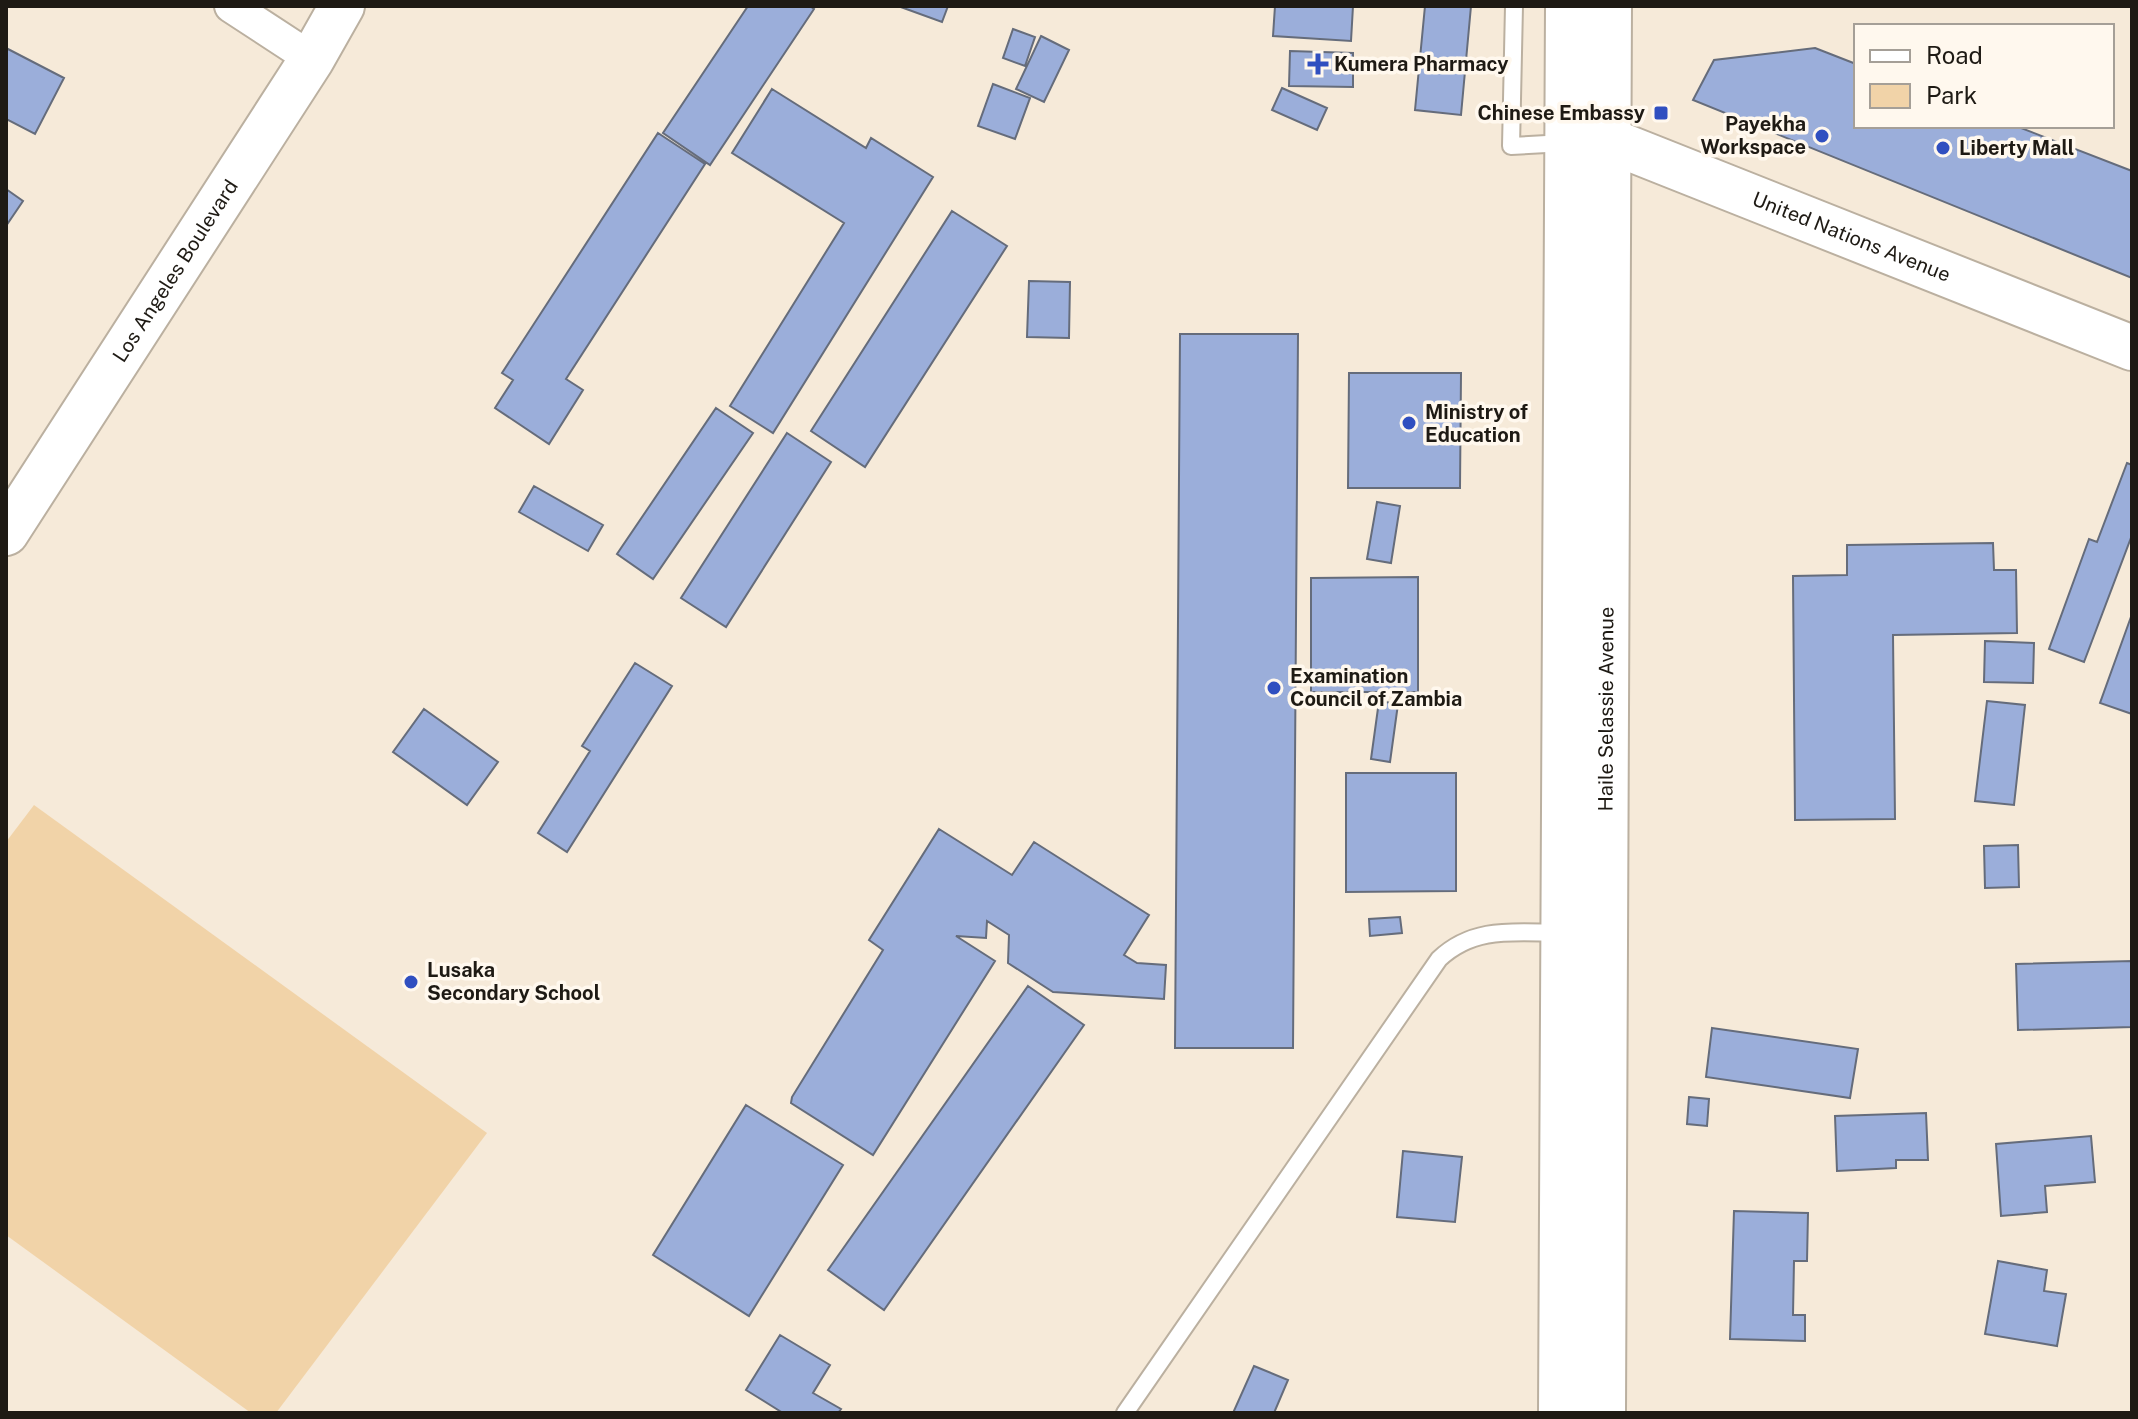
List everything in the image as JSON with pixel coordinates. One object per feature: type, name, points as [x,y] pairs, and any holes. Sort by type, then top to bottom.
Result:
[{"type":"main road","name":"Los Angeles Boulevard","points":[[6,533],[312,59],[342,6]]},
{"type":"main road","name":"Haile Selassie Avenue","points":[[1568,6],[1587,142],[1584,933],[1603,1413]]},
{"type":"main road","name":"Haile Selassie Avenue","points":[[1587,142],[1609,6]]},
{"type":"main road","name":"United Nations Avenue","points":[[1587,142],[2132,348]]},
{"type":"main road","name":"Haile Selassie Avenue","points":[[1561,1413],[1584,933]]},
{"type":"street","points":[[231,6],[312,59]]},
{"type":"lane","points":[[1514,6],[1511,146],[1587,142]]},
{"type":"lane","points":[[1125,1413],[1439,959],[1455,944],[1481,933],[1584,933]]},
{"type":"green space","points":[[34,805],[487,1133],[276,1413],[251,1413],[6,1235],[6,842]]},
{"type":"building","points":[[748,6],[810,6],[814,9],[710,165],[663,133]]},
{"type":"building","points":[[898,6],[948,6],[942,22]]},
{"type":"building","points":[[1275,6],[1353,6],[1351,41],[1273,36]]},
{"type":"building","points":[[1425,6],[1471,6],[1461,115],[1415,110]]},
{"type":"building","points":[[1013,29],[1035,37],[1025,66],[1003,58]]},
{"type":"building","points":[[1041,36],[1069,50],[1044,102],[1016,89]]},
{"type":"building","points":[[6,48],[64,78],[35,134],[6,119]]},
{"type":"building","name":"Liberty Mall","points":[[1815,48],[1854,63],[1854,128],[2021,128],[2132,171],[2132,278],[1693,100],[1714,60]]},
{"type":"building","points":[[1290,51],[1353,53],[1353,87],[1289,86]]},
{"type":"building","points":[[993,84],[1030,98],[1015,139],[978,126]]},
{"type":"building","points":[[1282,88],[1327,108],[1317,130],[1272,110]]},
{"type":"building","points":[[772,89],[866,148],[871,138],[933,177],[773,433],[730,406],[844,223],[732,153]]},
{"type":"building","points":[[658,133],[705,164],[566,379],[583,390],[549,444],[495,408],[513,380],[502,373]]},
{"type":"building","points":[[6,189],[23,201],[6,226]]},
{"type":"building","points":[[952,211],[1007,246],[865,467],[811,431]]},
{"type":"building","points":[[1029,281],[1070,282],[1069,338],[1027,337]]},
{"type":"building","points":[[1180,334],[1298,334],[1293,1048],[1175,1048]]},
{"type":"building","points":[[1349,373],[1461,373],[1460,488],[1348,488]]},
{"type":"building","points":[[716,408],[753,433],[653,579],[617,554]]},
{"type":"building","points":[[787,433],[831,462],[726,627],[681,598]]},
{"type":"building","points":[[2127,463],[2132,465],[2132,535],[2084,662],[2049,649],[2089,539],[2097,542]]},
{"type":"building","points":[[534,486],[603,525],[588,551],[519,512]]},
{"type":"building","points":[[1377,502],[1400,506],[1391,563],[1367,559]]},
{"type":"building","points":[[1993,543],[1994,570],[2016,570],[2017,633],[1893,635],[1895,819],[1795,820],[1793,576],[1847,575],[1847,545]]},
{"type":"building","points":[[1418,577],[1418,692],[1311,692],[1311,578]]},
{"type":"building","points":[[2132,614],[2132,714],[2100,703]]},
{"type":"building","points":[[1985,641],[2034,643],[2033,683],[1984,682]]},
{"type":"building","points":[[635,663],[672,686],[567,852],[538,833],[590,751],[582,746]]},
{"type":"building","points":[[1379,701],[1398,704],[1390,762],[1371,759]]},
{"type":"building","points":[[1987,701],[2025,705],[2014,805],[1975,801]]},
{"type":"building","points":[[424,709],[498,762],[467,805],[393,752]]},
{"type":"building","points":[[1346,773],[1456,773],[1456,891],[1346,892]]},
{"type":"building","points":[[939,829],[1012,875],[1034,842],[1149,915],[1124,955],[1137,963],[1166,965],[1164,999],[1053,992],[1008,963],[1009,935],[987,921],[986,938],[956,936],[995,961],[873,1155],[791,1103],[792,1097],[883,950],[869,940]]},
{"type":"building","points":[[2018,845],[2019,887],[1985,888],[1984,846]]},
{"type":"building","points":[[1400,917],[1402,933],[1370,936],[1369,919]]},
{"type":"building","points":[[2132,961],[2132,1027],[2018,1030],[2016,964]]},
{"type":"building","points":[[1028,986],[1084,1025],[884,1310],[828,1270]]},
{"type":"building","points":[[1712,1028],[1858,1049],[1850,1098],[1706,1077]]},
{"type":"building","points":[[1689,1097],[1709,1099],[1707,1126],[1687,1124]]},
{"type":"building","points":[[746,1105],[843,1165],[749,1316],[653,1255]]},
{"type":"building","points":[[1926,1113],[1928,1160],[1896,1160],[1896,1168],[1837,1171],[1835,1116]]},
{"type":"building","points":[[2091,1136],[2095,1182],[2045,1186],[2047,1212],[2001,1216],[1996,1144]]},
{"type":"building","points":[[1403,1151],[1462,1157],[1455,1222],[1397,1217]]},
{"type":"building","points":[[1734,1211],[1808,1213],[1807,1261],[1794,1261],[1793,1315],[1805,1315],[1805,1341],[1730,1339]]},
{"type":"building","points":[[1998,1261],[2047,1270],[2044,1291],[2066,1294],[2057,1346],[1985,1334]]},
{"type":"building","points":[[780,1335],[830,1365],[813,1393],[841,1409],[838,1413],[783,1413],[746,1390]]},
{"type":"building","points":[[1254,1366],[1288,1380],[1274,1413],[1233,1413]]},
{"type":"place","name":"Kumera Pharmacy","points":[[1318,64]]},
{"type":"place","name":"Chinese Embassy","points":[[1661,113]]},
{"type":"place","name":"Payekha Workspace","points":[[1822,136]]},
{"type":"place","name":"Liberty Mall","points":[[1943,148]]},
{"type":"place","name":"Ministry of Education","points":[[1409,423]]},
{"type":"place","name":"Examination Council of Zambia","points":[[1274,688]]},
{"type":"place","name":"Lusaka Secondary School","points":[[411,982]]}]
